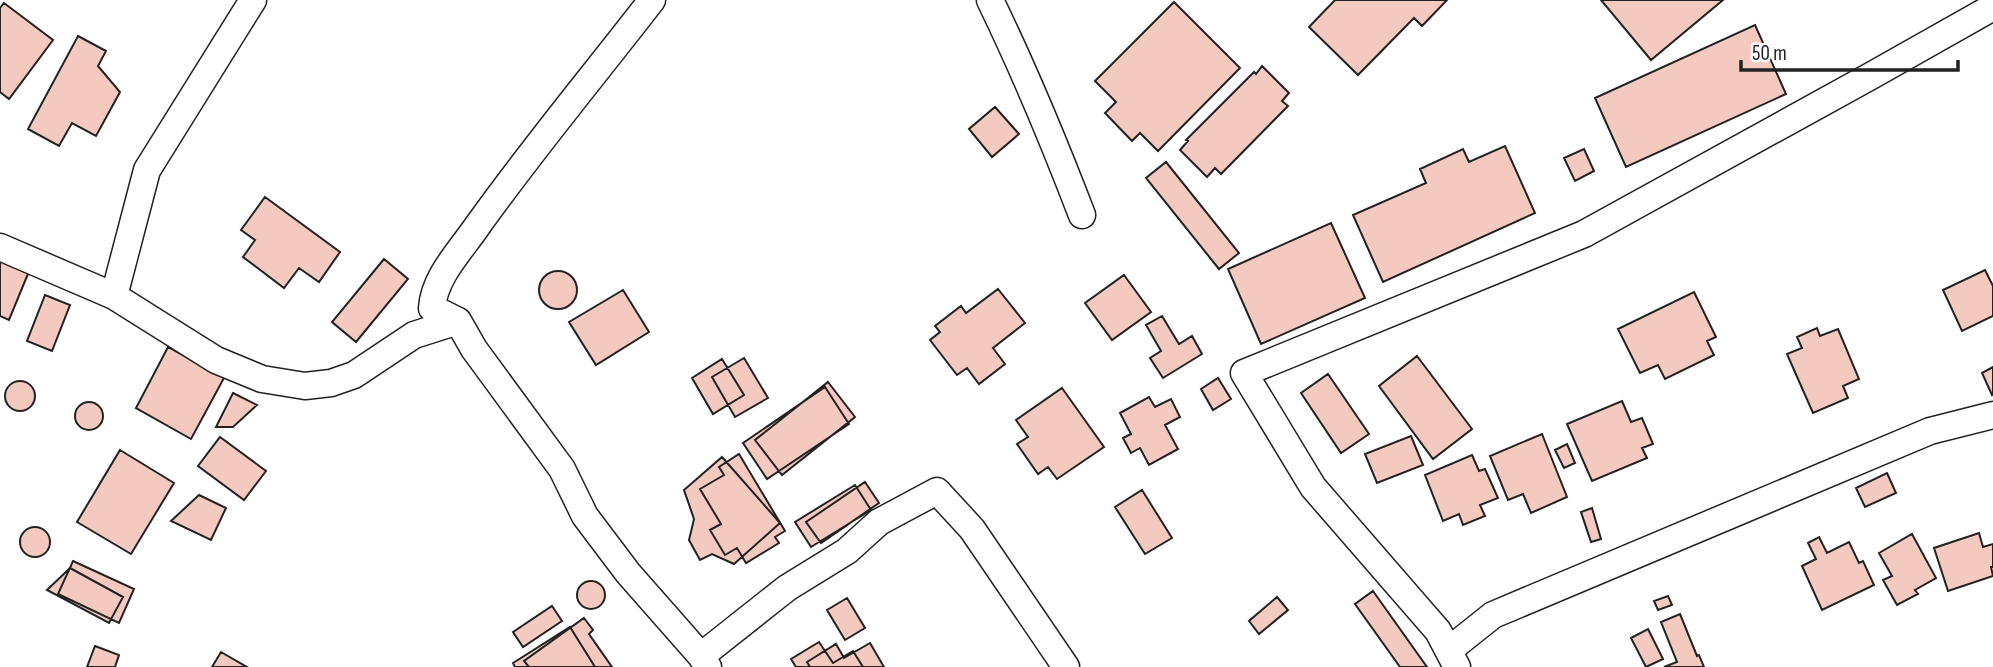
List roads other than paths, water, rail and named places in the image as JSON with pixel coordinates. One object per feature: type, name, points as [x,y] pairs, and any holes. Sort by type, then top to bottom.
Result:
[{"type":"street","points":[[114,296],[147,170],[253,0]]},
{"type":"street","points":[[414,335],[432,308],[433,298],[444,273],[496,200],[652,0]]},
{"type":"street","points":[[990,0],[1046,122],[1082,215]]},
{"type":"street","points":[[1993,7],[1584,234],[1244,373],[1313,487],[1438,631],[1453,659],[1493,615],[1930,431],[1993,415]]},
{"type":"street","points":[[0,247],[114,296],[216,360],[262,379],[305,386],[331,383],[354,375],[414,335],[458,321]]},
{"type":"street","points":[[432,308],[458,321],[474,349],[562,469],[585,516],[628,573],[704,661],[787,588],[847,551],[879,522],[937,491],[972,529],[1066,667]]}]
